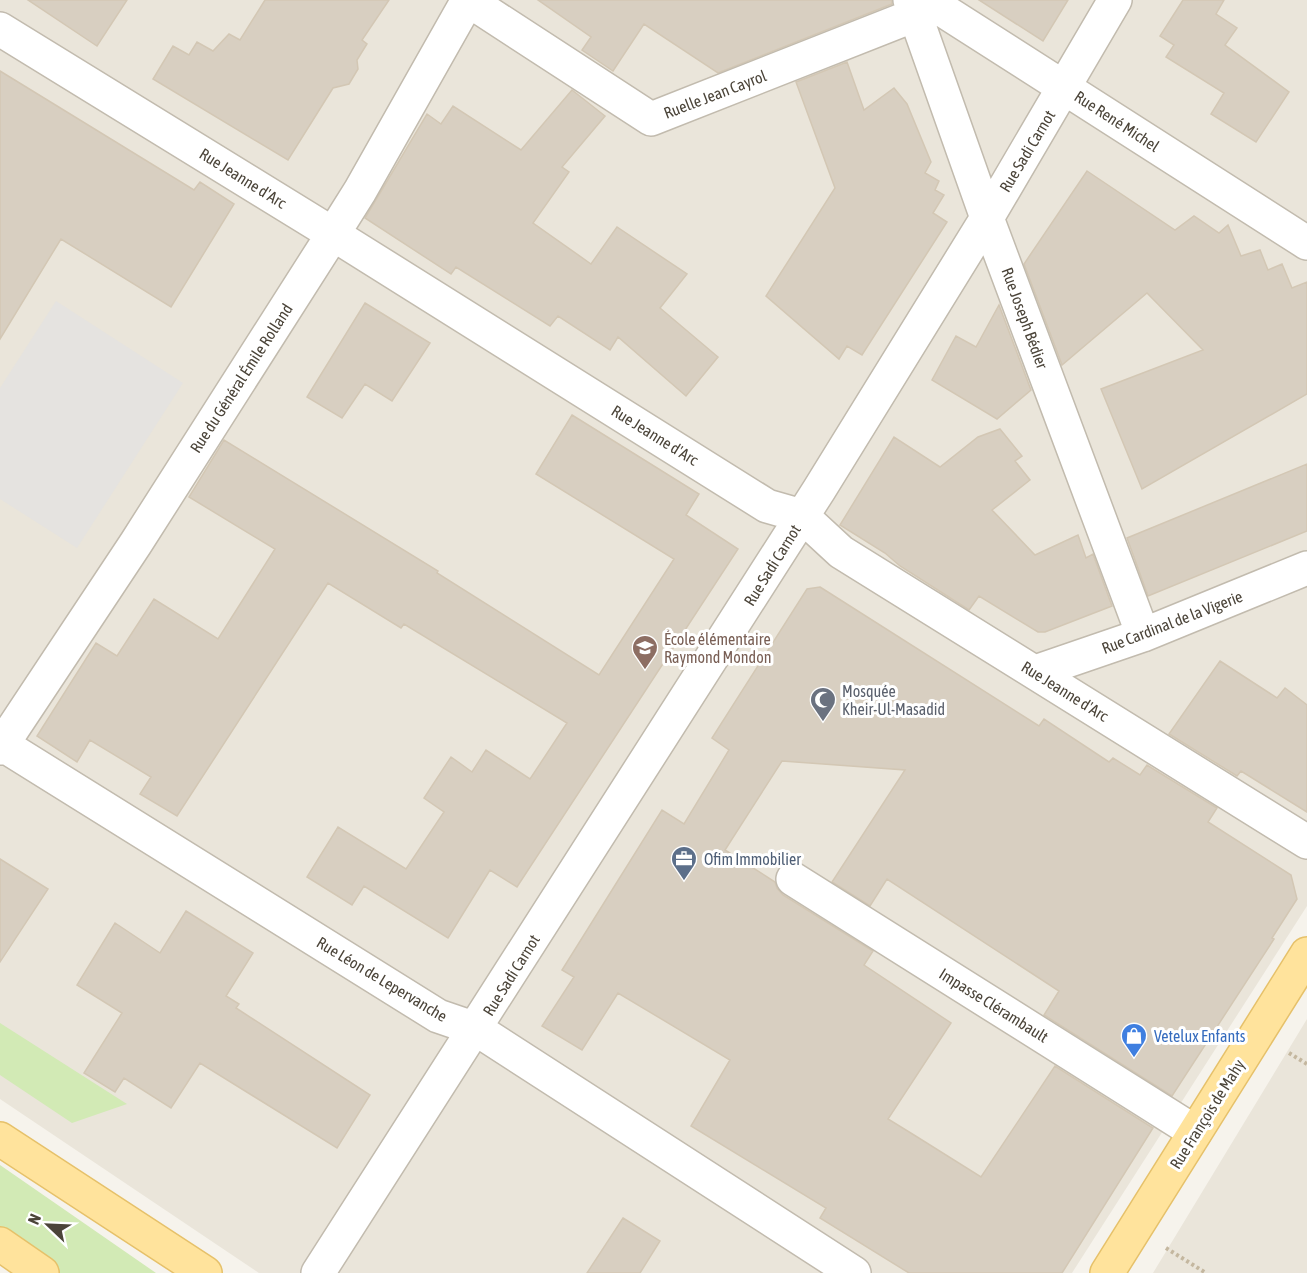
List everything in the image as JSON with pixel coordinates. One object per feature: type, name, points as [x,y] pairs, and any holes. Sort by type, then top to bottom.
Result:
[{"type":"main road","name":"Rue François de Mahy","points":[[1107,1273],[1307,954]]},
{"type":"main road","points":[[0,1139],[205,1273]]},
{"type":"main road","points":[[0,1244],[42,1273]]},
{"type":"street","name":"Ruelle Jean Cayrol","points":[[468,0],[651,119],[917,5]]},
{"type":"street","name":"Rue du Général Émile Rolland","points":[[1,745],[136,543],[333,234],[468,0]]},
{"type":"street","name":"Rue Sadi Carnot","points":[[318,1273],[802,516],[987,218],[1115,0]]},
{"type":"street","name":"Rue René Michel","points":[[917,5],[1064,87],[1307,243]]},
{"type":"street","name":"Rue Joseph Bédier","points":[[917,5],[987,218],[1143,635]]},
{"type":"street","name":"Rue Jeanne d'Arc","points":[[0,29],[767,506],[802,516],[841,552],[1307,842]]},
{"type":"street","name":"Rue Cardinal de la Vigerie","points":[[1035,672],[1143,635],[1307,568]]},
{"type":"street","name":"Rue Léon de Lepervanche","points":[[1,745],[438,1016],[476,1029],[854,1273]]},
{"type":"street","name":"Impasse Clérambault","points":[[793,879],[1195,1132]]},
{"type":"path","points":[[1136,1228],[1206,1273]]},
{"type":"shaded area","points":[[0,0],[1307,0],[1307,906],[1072,1273],[259,1273],[0,1099]]},
{"type":"shaded area","points":[[56,301],[183,383],[77,548],[0,499],[0,388]]},
{"type":"shaded area","points":[[1307,1019],[1307,1273],[1153,1273]]},
{"type":"green space","points":[[0,1023],[127,1104],[72,1123],[0,1075]]},
{"type":"green space","points":[[0,1165],[156,1273],[59,1273],[0,1232]]},
{"type":"building","points":[[28,0],[127,0],[97,46]]},
{"type":"building","points":[[265,0],[389,0],[362,40],[367,44],[357,60],[358,69],[349,84],[333,88],[288,160],[153,79],[173,46],[189,55],[197,42],[213,51],[229,34],[240,40]]},
{"type":"building","points":[[538,0],[892,0],[892,4],[718,73],[644,24],[613,71],[582,50],[591,37]]},
{"type":"building","points":[[979,0],[1068,0],[1043,41]]},
{"type":"building","points":[[1183,0],[1224,0],[1216,14],[1237,28],[1225,45],[1289,92],[1256,142],[1211,114],[1224,93],[1166,57],[1174,45],[1160,36]]},
{"type":"building","points":[[847,62],[864,110],[894,88],[907,104],[931,162],[925,173],[939,181],[935,190],[944,195],[933,213],[947,222],[862,355],[847,346],[839,359],[766,296],[835,188],[796,82]]},
{"type":"building","points":[[0,71],[194,190],[200,182],[234,204],[171,307],[61,239],[0,339]]},
{"type":"building","points":[[572,90],[605,116],[562,167],[569,172],[533,223],[591,264],[617,227],[687,274],[660,308],[718,357],[686,396],[618,337],[610,350],[558,316],[550,326],[456,267],[451,274],[365,218],[427,114],[441,124],[453,106],[521,150]]},
{"type":"building","points":[[1087,171],[1175,230],[1194,216],[1219,233],[1228,225],[1241,256],[1260,250],[1268,270],[1282,264],[1292,288],[1307,282],[1307,394],[1142,489],[1101,389],[1203,350],[1147,293],[1062,365],[1024,264]]},
{"type":"building","points":[[365,303],[430,343],[392,401],[365,384],[342,418],[307,397]]},
{"type":"building","points":[[999,305],[1031,390],[997,419],[932,380],[956,336],[976,347]]},
{"type":"building","points":[[572,415],[699,494],[686,515],[738,549],[517,887],[490,870],[448,938],[364,886],[352,905],[307,877],[338,827],[406,869],[444,812],[424,798],[451,757],[472,772],[486,750],[530,779],[567,723],[404,624],[401,628],[328,583],[177,816],[140,794],[151,777],[90,740],[77,762],[37,736],[96,643],[117,656],[154,599],[218,639],[275,549],[189,497],[224,440],[438,571],[437,573],[599,675],[674,559],[536,474]]},
{"type":"building","points":[[1000,429],[1022,456],[1015,461],[1030,480],[992,510],[1035,555],[1078,535],[1086,558],[1093,554],[1112,606],[1045,632],[1038,632],[979,596],[969,610],[840,525],[894,437],[940,467],[978,437]]},
{"type":"building","points":[[1307,464],[1307,531],[1148,596],[1127,538]]},
{"type":"building","points":[[820,587],[1039,726],[1044,719],[1109,762],[1113,758],[1140,775],[1147,765],[1217,808],[1208,822],[1291,875],[1297,899],[1272,938],[1274,939],[1172,1096],[1044,1015],[1059,991],[887,879],[870,906],[832,882],[905,770],[782,761],[725,850],[775,882],[783,895],[873,951],[864,965],[951,1023],[888,1119],[981,1177],[1055,1066],[1153,1128],[1062,1273],[909,1273],[820,1218],[826,1208],[691,1126],[730,1060],[618,993],[582,1050],[542,1026],[574,977],[562,970],[662,810],[684,824],[729,750],[712,738],[807,589]]},
{"type":"building","points":[[1220,661],[1277,698],[1285,688],[1307,705],[1307,812],[1241,771],[1237,776],[1169,734]]},
{"type":"building","points":[[0,859],[48,889],[0,962]]},
{"type":"building","points":[[186,911],[253,953],[226,996],[239,1004],[236,1008],[370,1095],[337,1148],[200,1063],[171,1108],[124,1078],[115,1092],[84,1073],[122,1013],[77,985],[115,923],[160,953]]},
{"type":"building","points":[[623,1218],[660,1241],[640,1273],[587,1273]]},
{"type":"place","name":"École élémentaire Raymond Mondon","points":[[645,671]]},
{"type":"place","name":"Mosquée Kheir-Ul-Masadid","points":[[823,723]]},
{"type":"place","name":"Ofim Immobilier","points":[[684,882]]},
{"type":"place","name":"Vetelux Enfants","points":[[1134,1059]]}]
